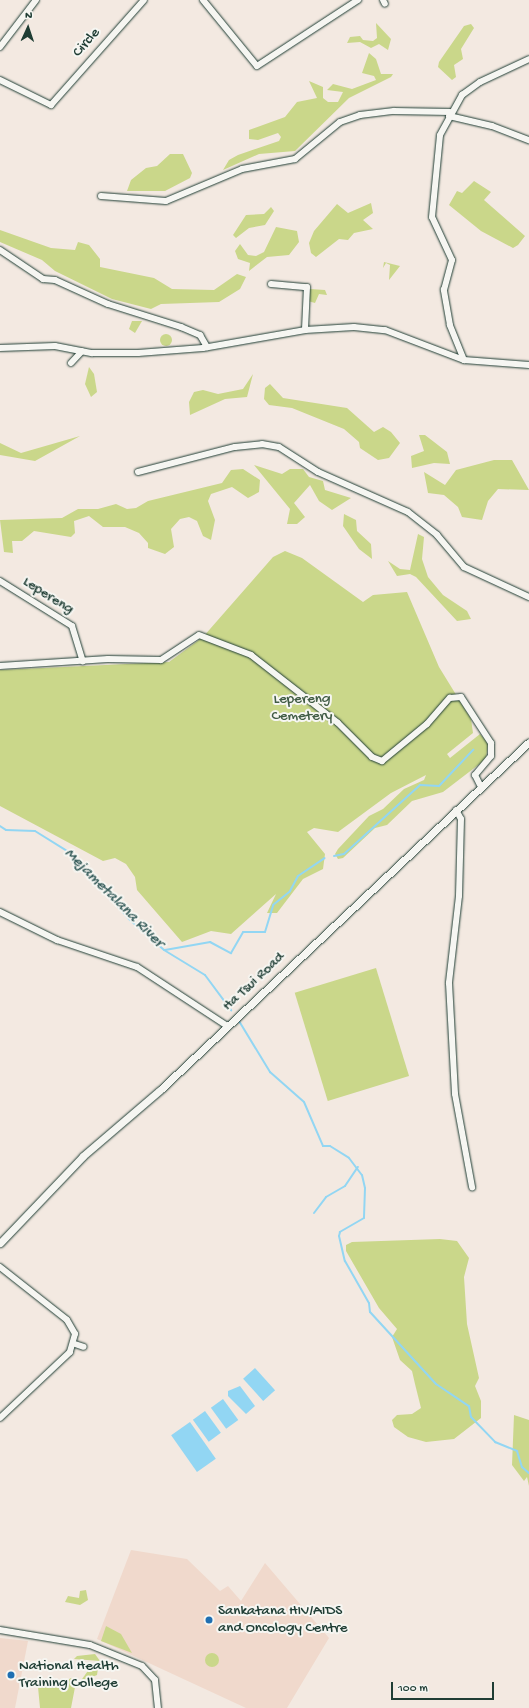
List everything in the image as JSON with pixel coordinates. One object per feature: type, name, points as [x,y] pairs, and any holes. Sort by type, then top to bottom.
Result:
[{"type":"street","points":[[0,47],[36,0]]},
{"type":"street","name":"Circle","points":[[0,80],[51,105],[144,0]]},
{"type":"street","points":[[203,0],[257,66],[358,0]]},
{"type":"street","points":[[464,360],[450,325],[444,290],[452,260],[432,217],[436,159],[440,135],[450,114],[462,96],[480,82],[529,59]]},
{"type":"street","points":[[101,196],[166,202],[242,169],[295,159],[340,122],[360,115],[394,111],[450,114],[492,126],[529,140]]},
{"type":"street","points":[[0,250],[43,279],[55,280],[108,304],[181,327],[200,335],[207,346]]},
{"type":"street","points":[[271,284],[307,287],[305,330]]},
{"type":"street","points":[[0,348],[56,346],[82,351],[138,353],[207,346],[305,330],[378,328],[464,360],[529,365]]},
{"type":"street","points":[[71,363],[82,351]]},
{"type":"street","points":[[138,472],[235,447],[262,444],[279,447],[318,472],[408,512],[437,535],[464,567],[529,597]]},
{"type":"street","name":"Lepereng","points":[[0,581],[72,626],[83,661]]},
{"type":"street","points":[[0,666],[83,661],[161,660],[199,635],[216,640],[259,660],[338,723],[372,757],[382,761],[427,724],[450,698],[461,697],[491,743],[490,756],[475,776],[480,785]]},
{"type":"street","name":"Ha Tsui Road","points":[[0,1243],[83,1156],[160,1090],[456,810],[480,785],[529,742]]},
{"type":"street","points":[[456,810],[461,819],[459,896],[449,983],[455,1094],[472,1187]]},
{"type":"street","points":[[0,912],[57,940],[137,967],[227,1026]]},
{"type":"street","points":[[0,1267],[73,1326],[75,1344]]},
{"type":"street","points":[[75,1344],[84,1347]]},
{"type":"street","points":[[0,1418],[75,1344]]},
{"type":"street","points":[[0,1630],[90,1645],[142,1666],[155,1680],[158,1708]]},
{"type":"shaded area","name":"Sankatana HIV/AIDS and Oncology Centre","points":[[131,1550],[187,1559],[220,1591],[228,1586],[241,1601],[265,1563],[329,1638],[287,1708],[246,1708],[97,1639]]},
{"type":"shaded area","name":"National Health Training College","points":[[0,1638],[28,1641],[15,1708],[0,1708]]},
{"type":"green space","points":[[376,23],[391,39],[388,50],[379,44],[371,48],[360,42],[347,43],[350,37],[360,36],[363,40],[373,41],[377,38]]},
{"type":"green space","points":[[471,24],[474,28],[461,49],[463,59],[454,65],[456,77],[452,80],[438,67],[439,62],[464,26]]},
{"type":"green space","points":[[369,53],[376,59],[381,74],[393,74],[391,77],[349,98],[295,151],[259,154],[223,170],[229,160],[238,155],[279,141],[281,137],[278,133],[258,140],[249,139],[249,130],[285,117],[297,102],[317,98],[309,81],[323,87],[323,98],[328,102],[338,102],[343,92],[327,90],[333,84],[352,89],[376,80],[374,76],[362,73]]},
{"type":"green space","points":[[170,154],[183,154],[192,173],[190,178],[165,191],[127,191],[131,180],[146,168],[157,166]]},
{"type":"green space","points":[[474,181],[491,192],[484,200],[525,236],[518,245],[513,248],[481,231],[449,205],[457,191],[462,193]]},
{"type":"green space","points":[[371,203],[373,213],[363,220],[373,229],[354,233],[348,240],[339,239],[316,257],[311,253],[309,243],[314,231],[337,204],[348,213]]},
{"type":"green space","points":[[271,207],[274,211],[265,225],[249,228],[236,238],[233,235],[246,215],[264,214]]},
{"type":"green space","points":[[276,227],[297,231],[299,242],[289,255],[267,257],[249,271],[250,263],[238,259],[235,251],[240,244],[248,255],[256,256],[264,252]]},
{"type":"green space","points":[[0,230],[51,248],[75,250],[78,242],[89,245],[100,259],[100,267],[154,278],[172,289],[214,290],[237,274],[246,277],[240,289],[219,302],[161,304],[151,309],[112,299],[55,271],[42,260],[0,242]]},
{"type":"green space","points":[[384,262],[400,266],[389,280],[390,265],[386,263],[383,268]]},
{"type":"green space","points":[[310,289],[325,290],[327,295],[319,294],[315,303],[308,301]]},
{"type":"green space","points":[[132,321],[142,321],[135,333],[129,329]]},
{"type":"green space","points":[[164,334],[168,334],[172,340],[168,346],[164,346],[160,342],[160,338]]},
{"type":"green space","points":[[89,367],[94,374],[97,392],[91,397],[85,384]]},
{"type":"green space","points":[[253,374],[247,397],[225,399],[190,415],[189,402],[194,392],[203,390],[218,394],[243,389]]},
{"type":"green space","points":[[270,384],[283,398],[347,408],[374,432],[383,427],[391,432],[400,443],[389,458],[378,460],[360,448],[359,442],[344,429],[292,408],[269,405],[264,399],[265,388]]},
{"type":"green space","points":[[419,435],[425,435],[447,452],[450,464],[434,463],[412,468],[411,456],[424,451]]},
{"type":"green space","points":[[80,436],[35,461],[0,455],[0,443],[21,453]]},
{"type":"green space","points":[[494,460],[512,460],[529,490],[498,489],[488,501],[482,520],[462,517],[458,507],[444,495],[428,493],[424,472],[445,485],[456,470]]},
{"type":"green space","points":[[254,465],[282,474],[290,469],[303,469],[309,477],[323,481],[325,490],[351,498],[332,510],[319,501],[310,485],[294,503],[305,517],[297,524],[287,524],[290,509]]},
{"type":"green space","points":[[243,469],[260,480],[259,492],[248,498],[232,487],[211,494],[208,501],[215,520],[211,540],[203,536],[197,521],[189,517],[180,519],[171,529],[174,547],[165,554],[148,548],[148,543],[139,533],[125,527],[103,527],[89,516],[74,521],[75,533],[71,537],[34,531],[22,541],[12,541],[13,553],[4,552],[0,520],[62,518],[78,509],[98,509],[116,504],[127,509],[136,508],[148,501],[222,483],[231,470]]},
{"type":"green space","points":[[344,514],[356,520],[357,531],[371,544],[372,559],[359,549],[343,526]]},
{"type":"green space","points":[[418,534],[424,537],[422,559],[428,577],[443,595],[467,611],[471,619],[457,621],[416,577],[410,574],[397,576],[388,561],[400,569],[410,570]]},
{"type":"green space","name":"Lepereng Cemetery","points":[[285,551],[302,558],[363,602],[373,595],[407,592],[439,667],[471,719],[473,733],[447,754],[450,758],[480,734],[488,743],[486,759],[443,792],[412,801],[387,825],[375,828],[343,858],[338,859],[335,854],[338,849],[369,816],[383,809],[404,789],[424,780],[426,775],[391,793],[338,832],[314,828],[307,832],[325,854],[323,869],[303,879],[277,913],[267,913],[276,894],[231,934],[211,931],[182,942],[137,890],[135,877],[126,864],[115,858],[103,861],[0,806],[0,670],[169,662],[203,637],[273,557]]},
{"type":"green space","points":[[376,968],[409,1076],[328,1101],[295,993]]},
{"type":"green space","points":[[440,1239],[457,1241],[469,1258],[464,1277],[467,1324],[479,1378],[475,1386],[481,1401],[481,1418],[454,1439],[426,1442],[408,1437],[394,1427],[392,1420],[397,1415],[412,1414],[421,1408],[412,1371],[400,1360],[392,1337],[397,1329],[379,1308],[346,1251],[346,1245],[352,1242]]},
{"type":"green space","points":[[514,1415],[529,1420],[529,1486],[527,1477],[524,1481],[512,1465]]},
{"type":"green space","points":[[86,1590],[88,1600],[80,1605],[65,1602],[68,1596],[79,1598],[80,1591]]},
{"type":"green space","points":[[106,1626],[121,1634],[132,1653],[101,1641]]},
{"type":"green space","points":[[212,1653],[217,1655],[219,1660],[217,1665],[212,1667],[207,1665],[205,1660],[207,1655]]},
{"type":"green space","points":[[95,1654],[100,1661],[74,1659],[77,1656]]},
{"type":"green space","points":[[92,1665],[98,1668],[97,1675],[80,1682]]},
{"type":"green space","points":[[71,1678],[76,1682],[71,1708],[40,1708],[38,1687],[52,1681],[57,1686]]},
{"type":"water","points":[[255,1368],[275,1390],[263,1401],[243,1379]]},
{"type":"water","points":[[240,1386],[255,1406],[246,1414],[228,1396],[228,1391]]},
{"type":"water","points":[[223,1399],[238,1420],[226,1429],[211,1408]]},
{"type":"water","points":[[205,1411],[221,1433],[209,1442],[193,1420]]},
{"type":"water","points":[[190,1422],[216,1459],[197,1472],[171,1435]]},
{"type":"waterway","points":[[334,856],[344,854],[420,785],[439,786],[473,750]]},
{"type":"waterway","name":"Mejametalana River","points":[[0,826],[6,830],[35,831],[69,852],[130,920],[164,950],[205,975],[231,1010]]},
{"type":"waterway","points":[[165,950],[210,942],[231,953],[243,932],[265,932],[273,905],[290,891],[298,876],[325,858]]},
{"type":"waterway","name":"Mejametalana River","points":[[239,1021],[270,1072],[304,1102],[323,1146],[330,1146],[349,1158],[362,1175],[365,1188],[364,1218],[340,1232],[339,1236],[345,1261],[369,1303],[370,1312],[436,1384],[469,1406],[471,1417],[495,1442],[517,1451],[522,1467],[529,1473]]},
{"type":"waterway","points":[[314,1213],[326,1197],[345,1186],[358,1167]]},
{"type":"place","name":"Sankatana HIV/AIDS and Oncology Centre","points":[[209,1620]]},
{"type":"place","name":"National Health Training College","points":[[11,1675]]}]
